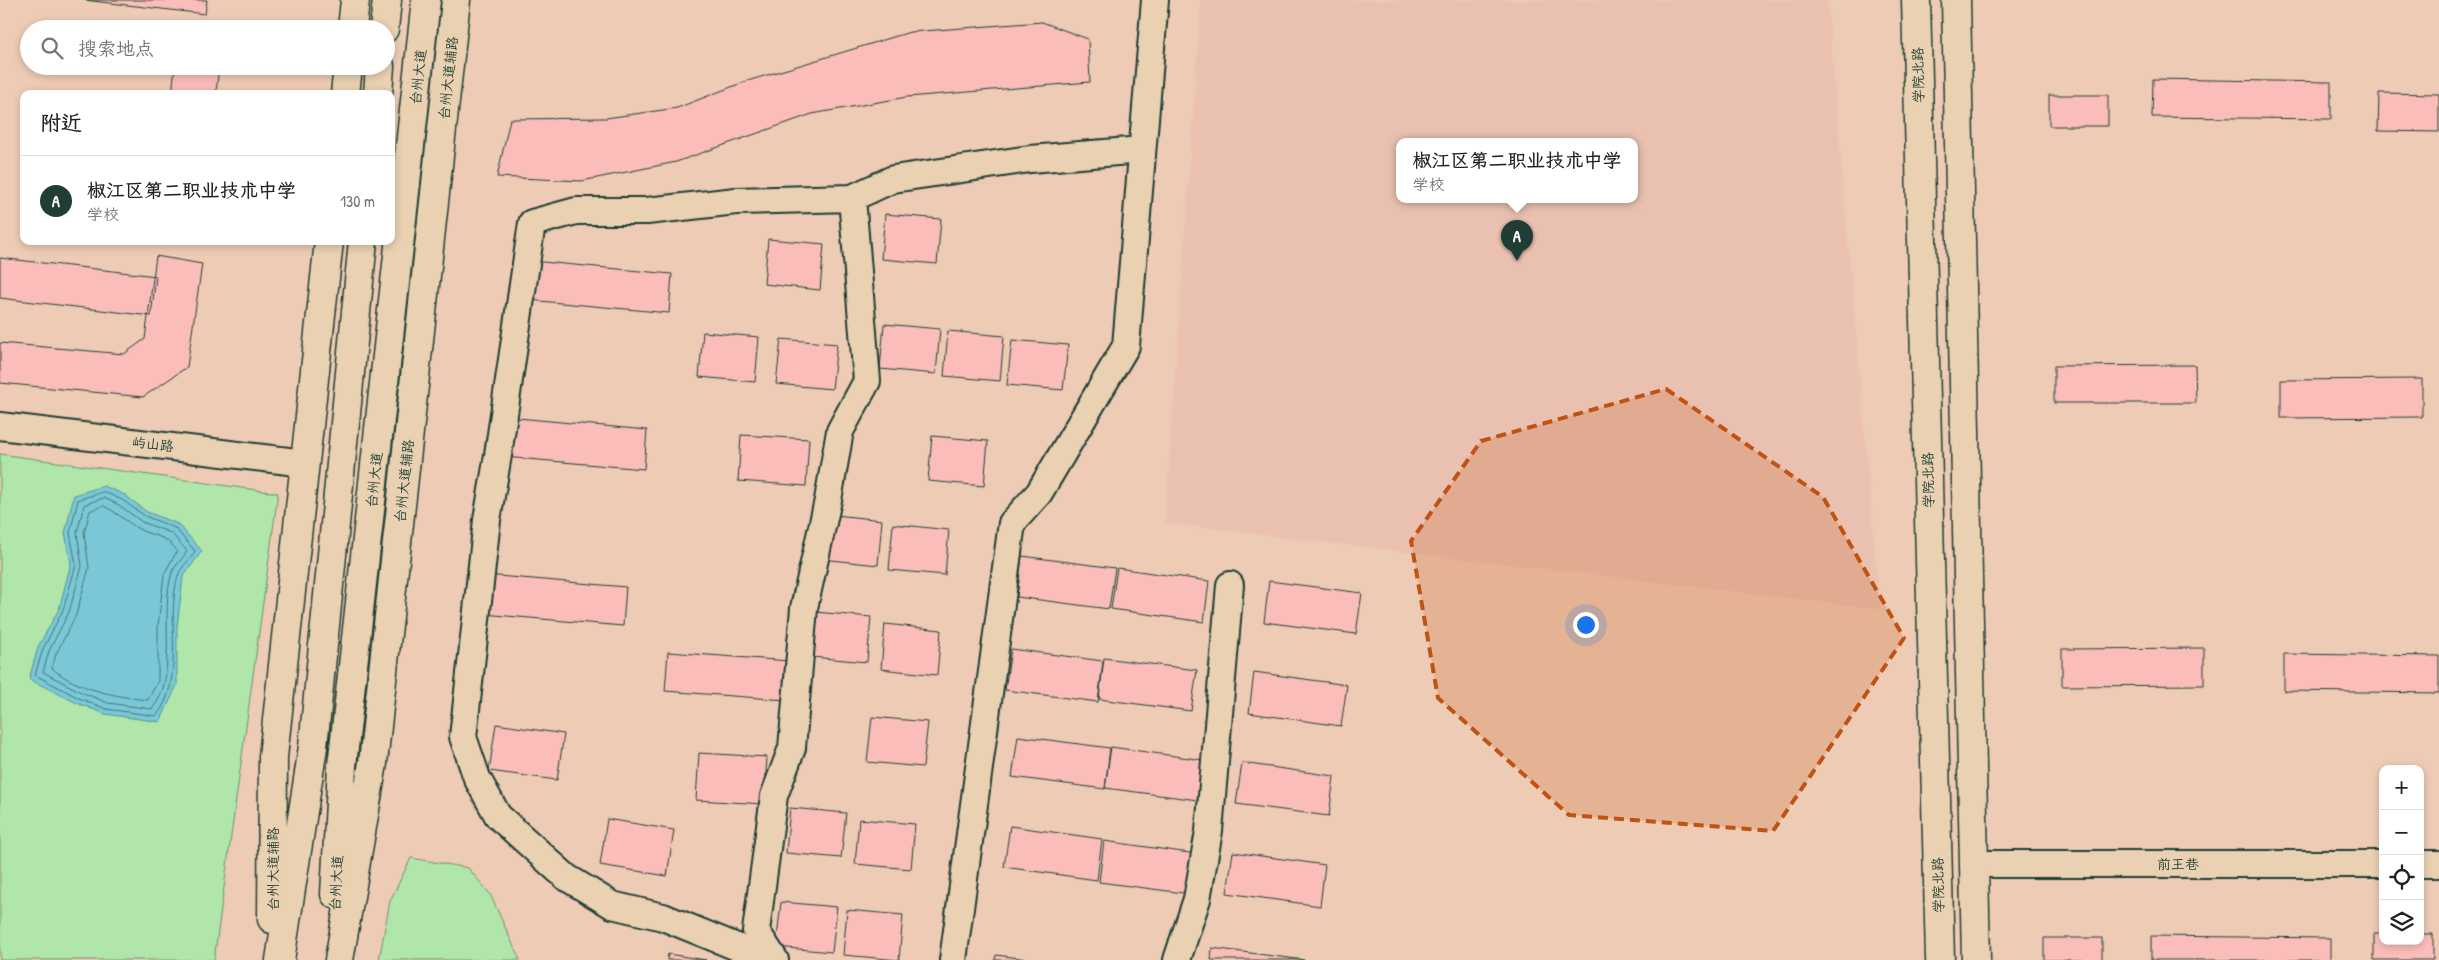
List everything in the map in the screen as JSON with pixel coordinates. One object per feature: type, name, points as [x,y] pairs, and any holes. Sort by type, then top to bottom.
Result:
[{"type":"main road","points":[[353,20],[355,0]]},
{"type":"main road","points":[[385,20],[387,0]]},
{"type":"main road","name":"台州大道","points":[[332,960],[342,766],[426,0]]},
{"type":"main road","name":"台州大道辅路","points":[[339,960],[373,763],[456,0]]},
{"type":"main road","name":"学院北路","points":[[1916,0],[1940,960]]},
{"type":"main road","points":[[1956,0],[1976,960]]},
{"type":"main road","points":[[345,90],[347,75]]},
{"type":"main road","points":[[378,90],[379,75]]},
{"type":"main road","name":"台州大道辅路","points":[[272,960],[273,757],[329,245]]},
{"type":"main road","points":[[280,960],[313,747],[363,245]]},
{"type":"street","points":[[953,960],[1012,523],[1039,493],[1126,346],[1155,0]]},
{"type":"street","points":[[768,960],[663,917],[612,905],[566,877],[498,816],[476,778],[463,737],[471,652],[487,520],[532,222],[576,211],[647,211],[736,201],[852,198],[893,179],[1030,159],[1142,150]]},
{"type":"street","points":[[775,960],[756,931],[774,796],[792,748],[804,608],[828,500],[840,432],[867,381],[852,198]]},
{"type":"street","name":"屿山路","points":[[0,426],[306,463]]},
{"type":"street","points":[[1177,960],[1197,899],[1209,830],[1230,586]]},
{"type":"street","name":"前王巷","points":[[1974,864],[2379,864]]},
{"type":"street","points":[[2424,864],[2439,864]]},
{"type":"highlighted area","points":[[1666,389],[1823,497],[1904,638],[1773,831],[1569,815],[1438,698],[1411,541],[1481,441]]},
{"type":"shaded area","points":[[1201,0],[1827,0],[1880,609],[1165,523]]},
{"type":"green space","points":[[0,454],[278,493],[214,960],[0,960]]},
{"type":"green space","points":[[411,858],[468,868],[490,894],[520,960],[379,960],[390,901]]},
{"type":"water","points":[[104,486],[125,495],[147,512],[178,524],[202,551],[183,577],[177,627],[177,685],[160,722],[105,714],[77,703],[29,679],[38,647],[59,609],[71,563],[65,533],[74,495]]},
{"type":"building","points":[[84,0],[207,0],[205,14]]},
{"type":"building","points":[[1042,22],[1088,39],[1090,82],[907,97],[812,114],[676,162],[582,181],[497,177],[510,119],[606,118],[677,108],[744,82],[910,32]]},
{"type":"building","points":[[174,75],[218,75],[216,90],[172,90]]},
{"type":"building","points":[[2153,79],[2331,82],[2331,119],[2152,117]]},
{"type":"building","points":[[2379,93],[2439,94],[2439,132],[2378,131]]},
{"type":"building","points":[[2049,95],[2108,95],[2108,126],[2049,126]]},
{"type":"building","points":[[885,214],[941,219],[937,264],[881,259]]},
{"type":"building","points":[[768,239],[824,244],[820,290],[764,284]]},
{"type":"building","points":[[156,256],[202,264],[187,367],[143,397],[0,383],[0,343],[124,354],[145,339]]},
{"type":"building","points":[[0,258],[156,276],[151,316],[0,298]]},
{"type":"building","points":[[532,261],[672,274],[669,313],[529,300]]},
{"type":"building","points":[[884,324],[940,329],[936,374],[880,369]]},
{"type":"building","points":[[948,331],[1004,336],[1000,381],[944,376]]},
{"type":"building","points":[[703,332],[759,337],[755,382],[699,377]]},
{"type":"building","points":[[781,339],[837,344],[832,389],[776,384]]},
{"type":"building","points":[[1012,340],[1068,345],[1063,390],[1007,385]]},
{"type":"building","points":[[2195,365],[2196,403],[2054,403],[2054,366]]},
{"type":"building","points":[[2422,379],[2422,417],[2281,418],[2281,380]]},
{"type":"building","points":[[507,417],[647,430],[644,469],[504,457]]},
{"type":"building","points":[[741,435],[809,439],[806,486],[738,481]]},
{"type":"building","points":[[932,436],[988,441],[984,486],[928,481]]},
{"type":"building","points":[[826,514],[882,520],[878,565],[822,559]]},
{"type":"building","points":[[893,524],[949,530],[945,575],[889,570]]},
{"type":"building","points":[[1022,556],[1115,568],[1109,609],[1017,597]]},
{"type":"building","points":[[1117,568],[1209,581],[1204,622],[1111,609]]},
{"type":"building","points":[[486,575],[626,587],[623,626],[483,614]]},
{"type":"building","points":[[1269,581],[1362,593],[1356,634],[1264,622]]},
{"type":"building","points":[[815,612],[871,617],[867,662],[811,657]]},
{"type":"building","points":[[885,624],[941,630],[937,675],[881,669]]},
{"type":"building","points":[[2204,648],[2204,685],[2062,686],[2062,649]]},
{"type":"building","points":[[1011,649],[1103,661],[1098,702],[1005,690]]},
{"type":"building","points":[[668,652],[789,661],[786,700],[665,691]]},
{"type":"building","points":[[2284,654],[2439,656],[2439,693],[2284,691]]},
{"type":"building","points":[[1104,658],[1197,670],[1191,711],[1099,699]]},
{"type":"building","points":[[1254,672],[1347,685],[1341,726],[1249,713]]},
{"type":"building","points":[[872,717],[928,722],[923,767],[867,762]]},
{"type":"building","points":[[496,724],[564,734],[557,780],[489,771]]},
{"type":"building","points":[[1018,736],[1110,748],[1105,789],[1012,777]]},
{"type":"building","points":[[1111,747],[1203,760],[1198,800],[1105,788]]},
{"type":"building","points":[[699,753],[767,757],[764,804],[696,800]]},
{"type":"building","points":[[1242,763],[1334,776],[1329,816],[1236,804]]},
{"type":"building","points":[[790,808],[846,813],[841,858],[786,853]]},
{"type":"building","points":[[607,819],[674,830],[667,876],[600,865]]},
{"type":"building","points":[[859,819],[915,824],[911,869],[855,864]]},
{"type":"building","points":[[1010,826],[1102,839],[1097,880],[1004,867]]},
{"type":"building","points":[[1104,841],[1197,854],[1191,894],[1099,882]]},
{"type":"building","points":[[1233,852],[1325,865],[1320,906],[1227,893]]},
{"type":"building","points":[[781,902],[837,907],[832,952],[776,947]]},
{"type":"building","points":[[847,910],[903,915],[899,960],[843,955]]},
{"type":"building","points":[[2374,934],[2379,934],[2379,945],[2424,945],[2424,934],[2433,934],[2433,960],[2374,960]]},
{"type":"building","points":[[2151,936],[2330,938],[2330,960],[2151,960]]},
{"type":"building","points":[[2044,938],[2102,938],[2102,960],[2044,960]]},
{"type":"building","points":[[1212,948],[1304,960],[1211,960]]},
{"type":"building","points":[[668,954],[706,960],[667,960]]},
{"type":"building","points":[[996,955],[1036,960],[995,960]]},
{"type":"place","name":"椒江区第二职业技术中学","points":[[1517,261]]}]
